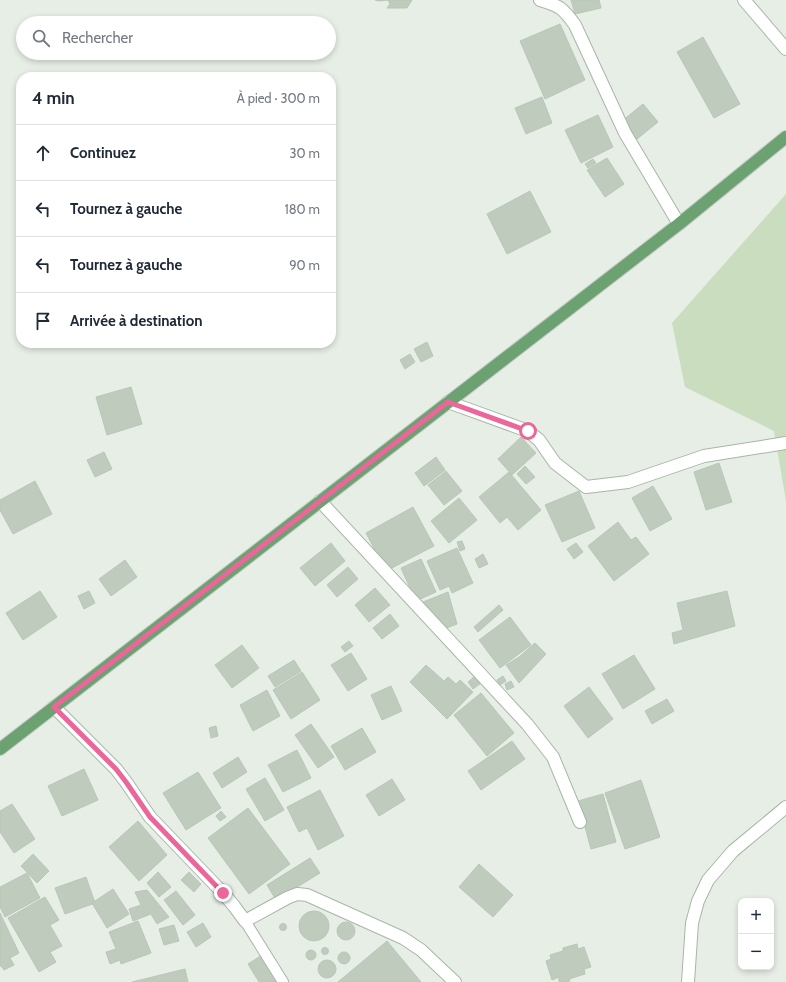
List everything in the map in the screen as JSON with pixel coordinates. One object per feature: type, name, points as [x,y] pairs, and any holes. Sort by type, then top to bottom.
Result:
[{"type":"main road","points":[[0,749],[679,224],[786,137]]},
{"type":"street","points":[[540,0],[556,5],[567,13],[575,25],[625,133],[679,224]]},
{"type":"street","points":[[744,0],[786,48]]},
{"type":"street","points":[[448,402],[528,431],[539,440],[555,463],[586,487],[628,482],[704,456],[786,443]]},
{"type":"street","points":[[320,502],[527,724],[553,757],[580,822]]},
{"type":"street","points":[[54,707],[116,769],[150,817],[223,893],[245,921],[287,898],[297,894],[307,895],[403,938],[421,950],[455,982]]},
{"type":"street","points":[[688,982],[692,923],[698,901],[708,880],[733,851],[786,807]]},
{"type":"lane","points":[[245,921],[283,982]]},
{"type":"green space","points":[[786,194],[786,501],[774,431],[685,387],[672,323]]},
{"type":"building","points":[[388,0],[412,0],[407,8],[387,8],[390,4]]},
{"type":"building","points":[[571,0],[599,0],[601,8],[575,14]]},
{"type":"building","points":[[560,24],[585,80],[545,99],[520,41]]},
{"type":"building","points":[[703,37],[740,104],[714,118],[677,52]]},
{"type":"building","points":[[542,97],[552,123],[526,134],[515,108]]},
{"type":"building","points":[[643,104],[658,122],[637,139],[622,121]]},
{"type":"building","points":[[598,115],[613,147],[581,163],[565,130]]},
{"type":"building","points":[[607,158],[624,184],[605,197],[587,170]]},
{"type":"building","points":[[593,159],[596,163],[588,168],[585,164]]},
{"type":"building","points":[[530,191],[551,232],[507,254],[487,214]]},
{"type":"building","points":[[427,342],[433,356],[421,362],[414,349]]},
{"type":"building","points":[[410,354],[415,362],[405,369],[400,360]]},
{"type":"building","points":[[131,387],[142,424],[107,435],[96,397]]},
{"type":"building","points":[[521,437],[536,453],[512,475],[498,459]]},
{"type":"building","points":[[104,452],[112,469],[95,477],[87,460]]},
{"type":"building","points":[[436,457],[445,470],[424,486],[415,473]]},
{"type":"building","points":[[719,463],[732,502],[706,510],[694,472]]},
{"type":"building","points":[[525,466],[535,477],[526,484],[517,474]]},
{"type":"building","points":[[446,471],[462,491],[444,505],[428,485]]},
{"type":"building","points":[[509,472],[541,510],[518,530],[507,517],[500,523],[479,497]]},
{"type":"building","points":[[35,481],[52,514],[13,534],[0,510],[0,500]]},
{"type":"building","points":[[653,486],[672,519],[650,531],[632,498]]},
{"type":"building","points":[[579,491],[595,528],[562,542],[545,505]]},
{"type":"building","points":[[459,498],[477,520],[449,543],[431,521]]},
{"type":"building","points":[[413,507],[434,546],[386,571],[366,533]]},
{"type":"building","points":[[618,522],[631,540],[636,537],[649,554],[614,581],[588,546]]},
{"type":"building","points":[[462,541],[465,549],[460,551],[457,542]]},
{"type":"building","points":[[331,543],[345,561],[315,586],[300,568]]},
{"type":"building","points":[[576,543],[583,552],[574,559],[567,549]]},
{"type":"building","points":[[457,548],[473,583],[452,593],[449,586],[440,590],[427,561]]},
{"type":"building","points":[[483,554],[488,564],[479,568],[475,559]]},
{"type":"building","points":[[421,559],[436,592],[416,601],[401,568]]},
{"type":"building","points":[[125,560],[137,577],[111,596],[99,579]]},
{"type":"building","points":[[348,567],[358,579],[337,597],[327,585]]},
{"type":"building","points":[[375,588],[390,605],[369,622],[355,605]]},
{"type":"building","points":[[40,591],[57,617],[23,640],[6,613]]},
{"type":"building","points":[[89,591],[95,603],[84,609],[78,596]]},
{"type":"building","points":[[727,591],[735,626],[674,644],[672,633],[683,630],[677,603]]},
{"type":"building","points":[[448,592],[457,624],[444,629],[418,604]]},
{"type":"building","points":[[499,605],[503,610],[478,632],[474,627]]},
{"type":"building","points":[[390,614],[399,626],[382,639],[373,628]]},
{"type":"building","points":[[510,617],[531,645],[500,668],[479,640]]},
{"type":"building","points":[[349,641],[353,646],[345,652],[341,647]]},
{"type":"building","points":[[535,643],[546,654],[519,683],[506,665],[519,657]]},
{"type":"building","points":[[242,645],[259,668],[232,688],[215,665]]},
{"type":"building","points":[[351,653],[367,679],[348,691],[331,665]]},
{"type":"building","points":[[634,655],[655,689],[623,709],[602,674]]},
{"type":"building","points":[[294,660],[301,671],[275,687],[268,676]]},
{"type":"building","points":[[426,665],[444,681],[448,677],[456,684],[460,680],[473,692],[447,719],[410,682]]},
{"type":"building","points":[[302,672],[320,700],[291,719],[273,690]]},
{"type":"building","points":[[475,676],[481,683],[473,689],[468,682]]},
{"type":"building","points":[[503,676],[506,681],[500,685],[497,680]]},
{"type":"building","points":[[511,681],[514,687],[507,690],[505,684]]},
{"type":"building","points":[[391,686],[402,711],[382,720],[371,695]]},
{"type":"building","points":[[589,687],[613,719],[588,738],[564,706]]},
{"type":"building","points":[[267,690],[280,716],[253,731],[240,705]]},
{"type":"building","points":[[481,693],[514,733],[487,756],[454,715]]},
{"type":"building","points":[[667,699],[674,711],[652,724],[645,711]]},
{"type":"building","points":[[311,724],[334,757],[318,768],[295,735]]},
{"type":"building","points":[[216,726],[218,736],[211,738],[209,728]]},
{"type":"building","points":[[362,728],[376,752],[345,770],[331,746]]},
{"type":"building","points":[[512,741],[525,759],[481,790],[468,771]]},
{"type":"building","points":[[297,750],[311,778],[283,792],[268,765]]},
{"type":"building","points":[[238,757],[247,772],[222,788],[213,773]]},
{"type":"building","points":[[84,769],[98,800],[62,816],[48,786]]},
{"type":"building","points":[[198,772],[221,808],[186,830],[163,793]]},
{"type":"building","points":[[265,778],[284,810],[265,821],[246,789]]},
{"type":"building","points":[[392,779],[405,800],[379,816],[366,795]]},
{"type":"building","points":[[641,780],[660,837],[625,849],[605,793]]},
{"type":"building","points":[[320,790],[344,836],[318,850],[307,828],[299,832],[287,807]]},
{"type":"building","points":[[603,794],[616,842],[591,849],[578,801]]},
{"type":"building","points":[[12,804],[35,839],[14,853],[0,832],[0,811]]},
{"type":"building","points":[[248,808],[290,864],[249,894],[208,838]]},
{"type":"building","points":[[221,811],[226,817],[220,821],[216,816]]},
{"type":"building","points":[[138,821],[167,855],[139,881],[109,847]]},
{"type":"building","points":[[33,854],[49,871],[37,883],[21,866]]},
{"type":"building","points":[[310,858],[320,873],[276,900],[267,885]]},
{"type":"building","points":[[479,864],[513,895],[493,917],[459,887]]},
{"type":"building","points":[[158,872],[171,887],[159,897],[147,883]]},
{"type":"building","points":[[189,872],[201,884],[194,892],[181,880]]},
{"type":"building","points":[[27,873],[40,898],[5,917],[0,907],[0,887]]},
{"type":"building","points":[[86,877],[95,903],[65,914],[55,888]]},
{"type":"building","points":[[113,889],[129,914],[107,928],[92,903]]},
{"type":"building","points":[[147,890],[169,917],[157,924],[151,914],[133,921],[129,909],[141,905],[135,892]]},
{"type":"building","points":[[176,891],[195,915],[183,925],[164,900]]},
{"type":"building","points":[[45,897],[59,920],[50,925],[62,946],[50,952],[56,962],[39,972],[8,918]]},
{"type":"building","points":[[314,911],[325,915],[329,926],[325,937],[314,941],[303,937],[299,926],[303,915]]},
{"type":"building","points":[[0,913],[19,953],[10,958],[14,965],[4,970],[0,966]]},
{"type":"building","points":[[138,921],[151,953],[121,964],[120,960],[110,964],[106,952],[116,949],[109,932]]},
{"type":"building","points":[[346,922],[352,925],[355,931],[352,937],[346,940],[340,937],[337,931],[340,925]]},
{"type":"building","points":[[203,923],[211,937],[196,947],[187,932]]},
{"type":"building","points":[[283,923],[286,924],[286,930],[283,931],[280,930],[279,927],[280,924]]},
{"type":"building","points":[[174,925],[179,941],[164,945],[159,929]]},
{"type":"building","points":[[387,941],[421,982],[338,982]]},
{"type":"building","points":[[577,944],[578,949],[584,947],[591,967],[584,969],[585,974],[569,979],[570,981],[559,982],[559,977],[552,980],[546,961],[551,959],[550,955],[563,951],[563,948]]},
{"type":"building","points":[[325,947],[328,948],[328,954],[325,955],[322,954],[321,951],[322,948]]},
{"type":"building","points":[[309,950],[313,950],[315,951],[315,959],[309,960],[306,957],[306,953]]},
{"type":"building","points":[[344,952],[348,954],[350,958],[348,962],[344,964],[340,962],[338,958],[340,954]]},
{"type":"building","points":[[262,955],[278,982],[259,982],[248,964]]},
{"type":"building","points":[[327,960],[333,963],[336,969],[333,975],[327,978],[321,975],[318,969],[321,963]]},
{"type":"building","points":[[185,969],[188,982],[132,982]]},
{"type":"route","points":[[223,893],[150,817],[116,769],[54,707],[448,402],[528,431]]}]
